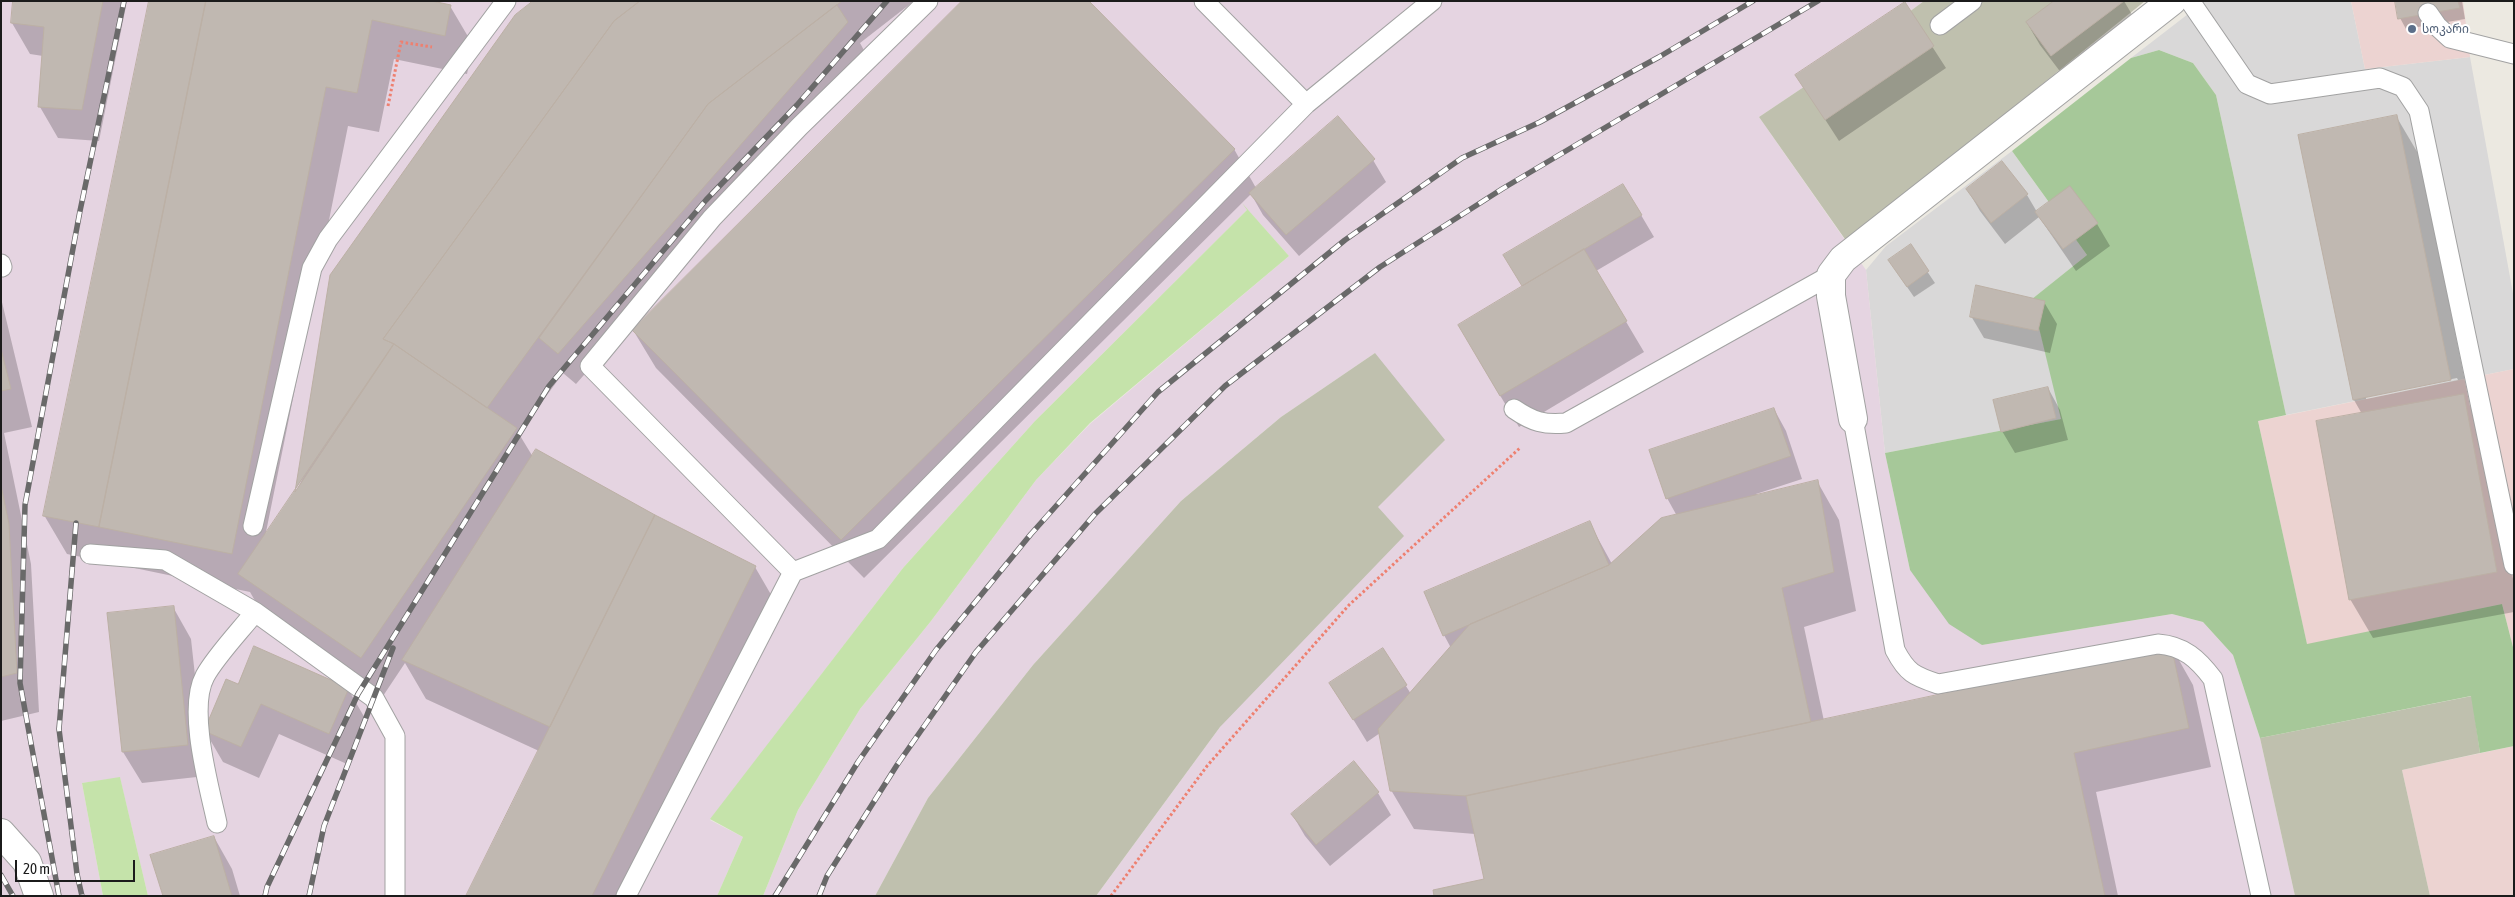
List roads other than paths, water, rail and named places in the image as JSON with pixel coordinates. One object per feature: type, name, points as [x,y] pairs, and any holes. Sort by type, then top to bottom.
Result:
[{"type":"street","points":[[1853,419],[1831,296],[1831,275],[1843,259],[2161,5]]},
{"type":"street","points":[[1,833],[27,862],[39,896]]},
{"type":"lane","points":[[253,526],[312,268],[328,239],[506,1]]},
{"type":"lane","points":[[793,572],[590,366],[712,218],[798,127],[928,1]]},
{"type":"lane","points":[[1204,1],[1306,104]]},
{"type":"lane","points":[[626,896],[793,572],[878,539],[1306,104],[1432,1]]},
{"type":"lane","points":[[1940,25],[1972,1]]},
{"type":"lane","points":[[2190,1],[2248,84],[2270,94],[2380,78],[2403,87],[2419,111],[2514,565]]},
{"type":"lane","points":[[2428,13],[2437,26],[2450,38],[2514,54]]},
{"type":"lane","points":[[1514,409],[1546,425],[1566,423],[1831,275]]},
{"type":"lane","points":[[1853,419],[1896,650],[1904,666],[1916,677],[1938,684],[2158,644],[2173,645],[2188,652],[2202,664],[2212,679],[2262,896]]},
{"type":"lane","points":[[90,554],[165,560],[255,612],[374,698],[395,736],[395,896]]},
{"type":"lane","points":[[217,824],[201,744],[197,700],[205,676],[255,612]]},
{"type":"railway","points":[[59,896],[20,683],[25,505],[80,211],[124,1]]},
{"type":"railway","points":[[265,896],[267,887],[358,694],[549,386],[706,200],[797,105],[887,1]]},
{"type":"railway","points":[[775,896],[858,762],[936,650],[1031,534],[1158,392],[1345,240],[1462,158],[1540,122],[1659,57],[1753,1]]},
{"type":"railway","points":[[819,896],[827,876],[897,765],[976,652],[1095,514],[1225,386],[1380,267],[1502,189],[1818,1]]},
{"type":"railway","points":[[76,523],[59,729],[77,874],[82,896]]},
{"type":"railway","points":[[309,896],[324,826],[393,648]]},
{"type":"railway","points":[[1,875],[13,896]]},
{"type":"place","name":"სოკარი","points":[[2412,29]]}]
